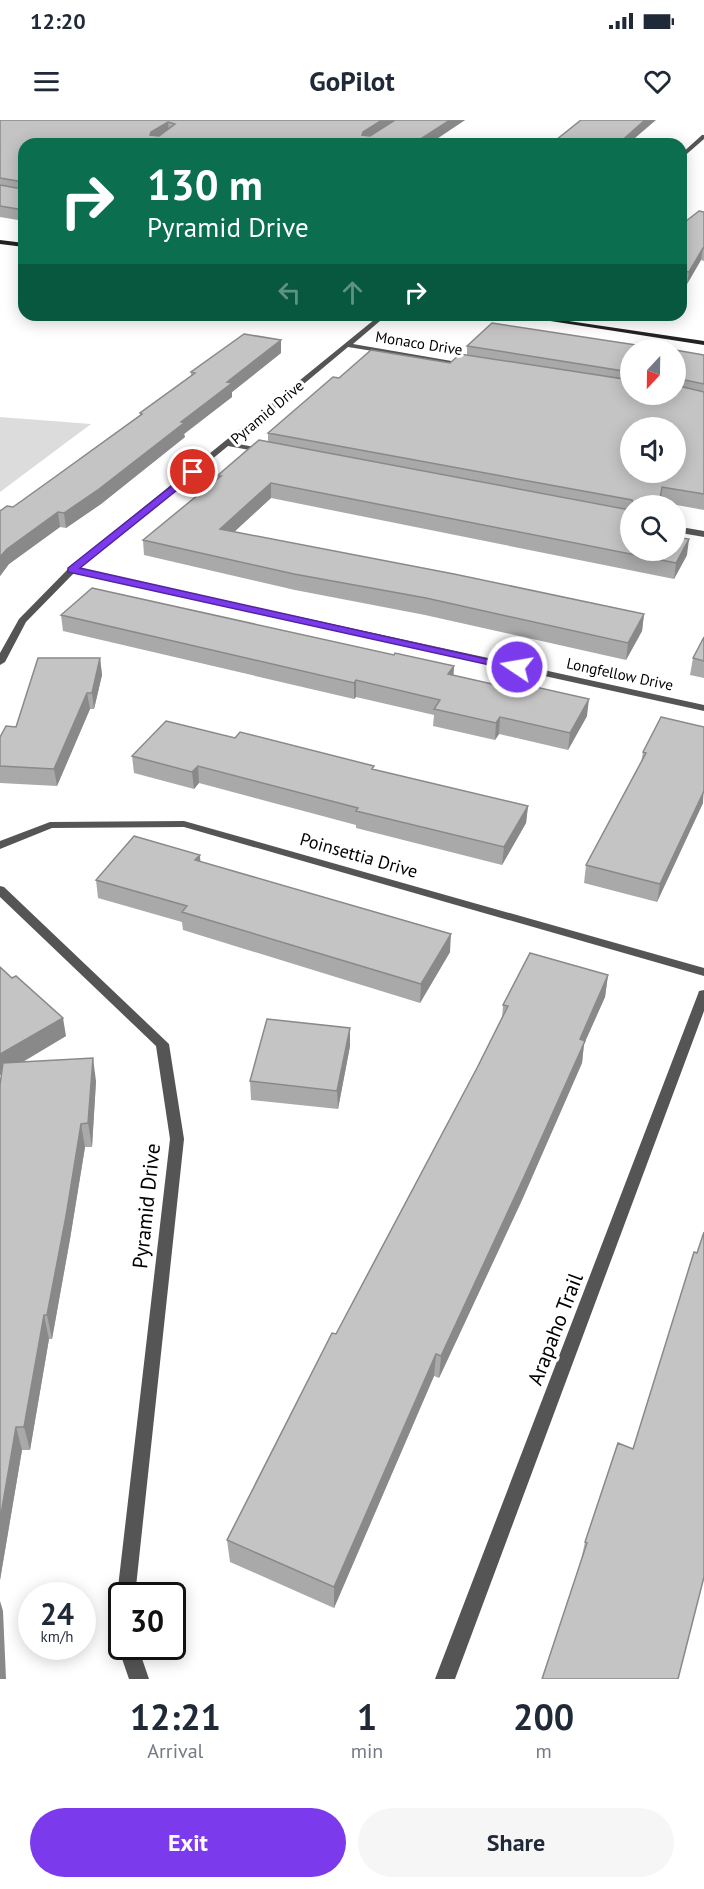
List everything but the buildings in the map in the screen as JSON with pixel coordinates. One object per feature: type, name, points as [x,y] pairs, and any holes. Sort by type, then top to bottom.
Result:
[{"type":"street","points":[[687,152],[704,136]]},
{"type":"street","points":[[0,242],[18,244]]},
{"type":"street","name":"Pyramid Drive","points":[[0,662],[22,621],[72,570],[376,321]]},
{"type":"street","points":[[557,321],[704,343]]},
{"type":"street","name":"Monaco Drive","points":[[346,345],[476,366]]},
{"type":"street","points":[[228,444],[274,453]]},
{"type":"street","points":[[686,531],[704,534]]},
{"type":"street","name":"Longfellow Drive","points":[[72,570],[704,708]]},
{"type":"street","name":"Poinsettia Drive","points":[[0,845],[50,825],[184,824],[704,972]]},
{"type":"street","name":"Pyramid Drive","points":[[0,890],[162,1044],[177,1139],[128,1582]]},
{"type":"street","name":"Arapaho Trail","points":[[445,1679],[704,994]]},
{"type":"street","points":[[132,1660],[139,1679]]},
{"type":"shaded area","points":[[0,417],[91,424],[0,492]]},
{"type":"route","points":[[193,472],[72,570],[517,667]]}]
